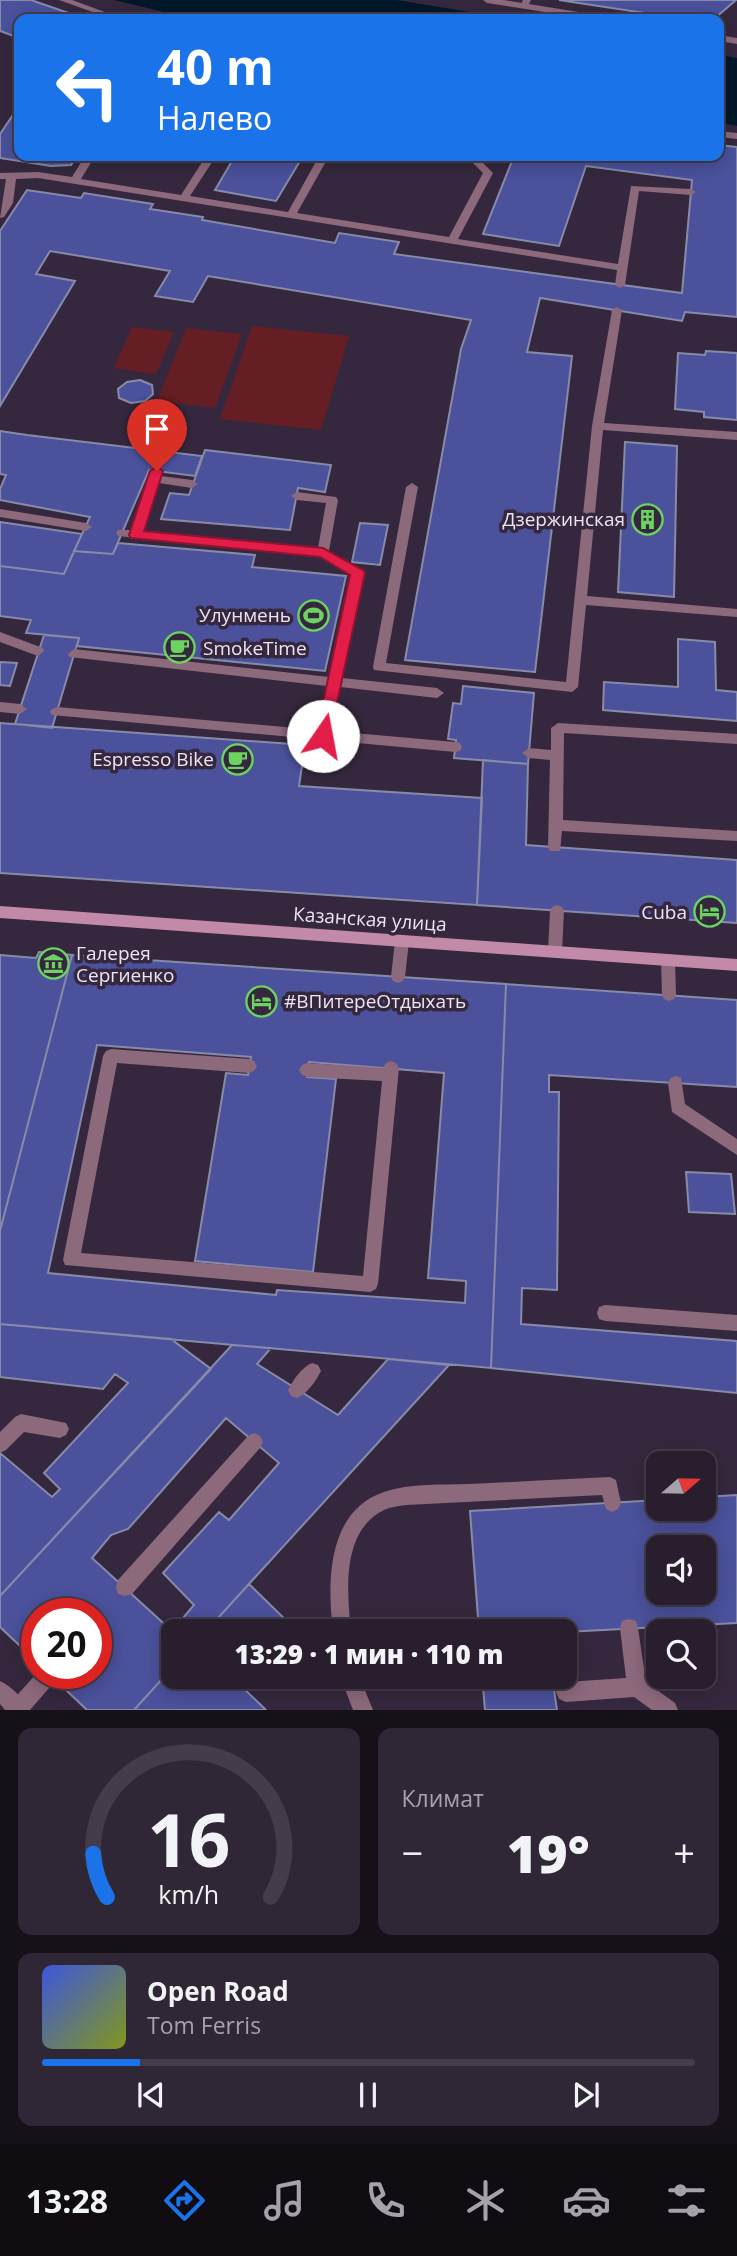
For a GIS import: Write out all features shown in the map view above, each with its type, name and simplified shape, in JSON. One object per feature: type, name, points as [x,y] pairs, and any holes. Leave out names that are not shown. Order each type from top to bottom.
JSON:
[{"type":"street","points":[[63,0],[105,14]]},
{"type":"street","points":[[487,0],[525,3],[579,14]]},
{"type":"street","points":[[75,181],[87,161]]},
{"type":"street","points":[[184,198],[208,161]]},
{"type":"street","points":[[291,215],[321,161]]},
{"type":"street","points":[[452,241],[488,173],[476,161]]},
{"type":"street","points":[[0,215],[8,203],[6,175],[38,174],[623,268]]},
{"type":"street","points":[[620,285],[635,188],[691,192]]},
{"type":"street","points":[[412,487],[379,667],[572,687],[598,426],[617,310]]},
{"type":"street","points":[[598,426],[737,436]]},
{"type":"street","points":[[163,451],[168,435]]},
{"type":"street","points":[[192,484],[155,475],[129,534],[323,553],[358,573],[323,736]]},
{"type":"street","points":[[297,496],[332,500],[323,553]]},
{"type":"street","points":[[0,513],[86,527]]},
{"type":"street","points":[[580,600],[737,613]]},
{"type":"street","points":[[0,637],[38,651]]},
{"type":"street","points":[[74,654],[438,693]]},
{"type":"street","points":[[0,707],[20,709]]},
{"type":"street","points":[[57,712],[455,747]]},
{"type":"street","points":[[555,847],[558,728],[737,739]]},
{"type":"street","points":[[529,753],[557,755]]},
{"type":"street","points":[[556,825],[737,836]]},
{"type":"street","points":[[555,951],[556,911]]},
{"type":"street","name":"Казанская улица","points":[[0,912],[737,965]]},
{"type":"street","points":[[398,977],[402,941]]},
{"type":"street","points":[[668,960],[669,995]]},
{"type":"street","points":[[249,1066],[111,1056],[71,1261],[370,1284],[391,1072],[307,1070]]},
{"type":"street","points":[[676,1083],[677,1107],[737,1148]]},
{"type":"street","points":[[606,1313],[737,1322]]},
{"type":"street","points":[[297,1390],[312,1371]]},
{"type":"street","points":[[0,1444],[21,1423],[61,1429]]},
{"type":"street","points":[[125,1587],[254,1442]]},
{"type":"street","points":[[340,1619],[342,1556],[357,1522],[378,1503],[406,1496],[610,1486],[612,1503]]},
{"type":"street","points":[[629,1628],[637,1687]]},
{"type":"street","points":[[566,1692],[637,1687],[668,1710]]},
{"type":"street","points":[[0,1691],[18,1709],[35,1689]]},
{"type":"street","points":[[354,1689],[363,1710]]},
{"type":"shaded area","points":[[252,326],[349,336],[321,430],[220,419]]},
{"type":"shaded area","points":[[132,327],[174,332],[156,374],[114,368]]},
{"type":"shaded area","points":[[186,328],[242,334],[215,408],[157,401]]},
{"type":"water","points":[[114,0],[397,0],[481,14],[172,14]]},
{"type":"water","points":[[724,56],[737,58],[737,126],[724,124]]},
{"type":"building","points":[[0,0],[31,0],[72,14],[14,14],[14,36],[0,31]]},
{"type":"building","points":[[559,0],[736,0],[720,14],[651,14]]},
{"type":"building","points":[[14,113],[14,160],[0,158],[0,134]]},
{"type":"building","points":[[724,146],[737,147],[737,317],[685,312],[682,321],[540,298],[527,352],[572,356],[535,672],[405,660],[461,349],[471,320],[208,276],[193,302],[155,296],[170,271],[50,251],[36,274],[75,281],[0,406],[0,231],[27,190],[81,198],[84,193],[153,204],[150,209],[335,243],[339,233],[399,242],[394,254],[682,293],[692,180],[586,166],[559,246],[483,234],[512,161],[724,161]]},
{"type":"building","points":[[19,161],[74,161],[71,165],[51,166]]},
{"type":"building","points":[[232,161],[300,161],[276,201],[215,190]]},
{"type":"building","points":[[706,351],[737,353],[737,420],[704,417],[704,412],[675,409],[678,353],[705,355]]},
{"type":"building","points":[[140,380],[152,385],[153,394],[145,401],[131,403],[119,398],[118,389],[127,382]]},
{"type":"building","points":[[0,431],[202,456],[195,476],[149,470],[113,554],[74,551],[90,517],[0,500],[0,489],[6,475],[0,474]]},
{"type":"building","name":"Дзержинская","points":[[625,442],[677,446],[674,597],[618,592]]},
{"type":"building","points":[[205,450],[331,465],[325,492],[298,488],[290,530],[161,519],[170,493],[189,495]]},
{"type":"building","points":[[0,522],[82,534],[64,574],[0,566]]},
{"type":"building","points":[[360,523],[388,525],[380,565],[352,562]]},
{"type":"building","points":[[118,543],[255,555],[252,567],[346,576],[325,671],[77,646],[79,638],[26,633],[31,620],[0,616],[0,566],[64,574],[74,551],[113,554]]},
{"type":"building","points":[[44,635],[79,638],[52,728],[15,724]]},
{"type":"building","points":[[678,639],[715,642],[716,690],[737,692],[737,721],[603,710],[604,682],[678,687]]},
{"type":"building","points":[[0,662],[17,663],[10,686],[0,685]]},
{"type":"building","points":[[463,686],[534,693],[528,764],[454,758],[456,740],[448,739],[453,703],[461,704]]},
{"type":"building","points":[[0,723],[305,745],[299,786],[482,798],[477,905],[0,873]]},
{"type":"building","points":[[483,760],[528,764],[526,845],[737,860],[737,923],[477,905]]},
{"type":"building","points":[[39,952],[72,955],[0,1231],[0,955],[36,958]]},
{"type":"building","points":[[72,955],[506,984],[491,1368],[0,1324],[0,1231]],"holes":[[[97,1045],[251,1057],[248,1075],[226,1073],[195,1261],[313,1272],[336,1079],[307,1077],[309,1062],[444,1073],[428,1278],[466,1281],[465,1303],[277,1290],[276,1295],[48,1273]]]},
{"type":"building","points":[[506,984],[737,1000],[737,1087],[549,1075],[549,1092],[559,1092],[557,1290],[522,1288],[521,1324],[737,1341],[737,1393],[491,1368]]},
{"type":"building","points":[[686,1172],[731,1174],[735,1214],[689,1212]]},
{"type":"building","points":[[0,1324],[171,1339],[211,1369],[0,1596],[0,1453],[52,1497],[60,1489],[44,1473],[128,1383],[115,1374],[103,1389],[0,1377]]},
{"type":"building","points":[[232,1345],[271,1348],[257,1364],[338,1415],[388,1359],[449,1365],[217,1619],[182,1619],[194,1605],[163,1573],[219,1512],[229,1520],[279,1463],[226,1418],[128,1529],[111,1535],[92,1558],[161,1621],[161,1680],[134,1710],[87,1710],[65,1689],[112,1689],[112,1598],[21,1598],[21,1647],[0,1627],[0,1596]]},
{"type":"building","points":[[737,1495],[737,1623],[716,1624],[716,1619],[646,1619],[646,1628],[577,1631],[577,1619],[478,1619],[470,1511],[646,1501],[646,1521],[716,1521],[716,1496]]},
{"type":"building","points":[[249,1584],[285,1619],[217,1619]]},
{"type":"building","points":[[161,1680],[161,1689],[244,1689],[266,1710],[134,1710]]},
{"type":"building","points":[[483,1689],[554,1689],[557,1710],[485,1710]]},
{"type":"place","name":"Дзержинская","points":[[648,519]]},
{"type":"place","name":"Улунмень","points":[[314,615]]},
{"type":"place","name":"SmokeTime","points":[[180,648]]},
{"type":"place","name":"Espresso Bike","points":[[237,759]]},
{"type":"place","name":"Cuba","points":[[710,912]]},
{"type":"place","name":"Галерея Сергиенко","points":[[53,964]]},
{"type":"place","name":"#ВПитереОтдыхать","points":[[261,1001]]},
{"type":"route","points":[[157,471],[135,535],[323,553],[358,573],[323,736]]}]
